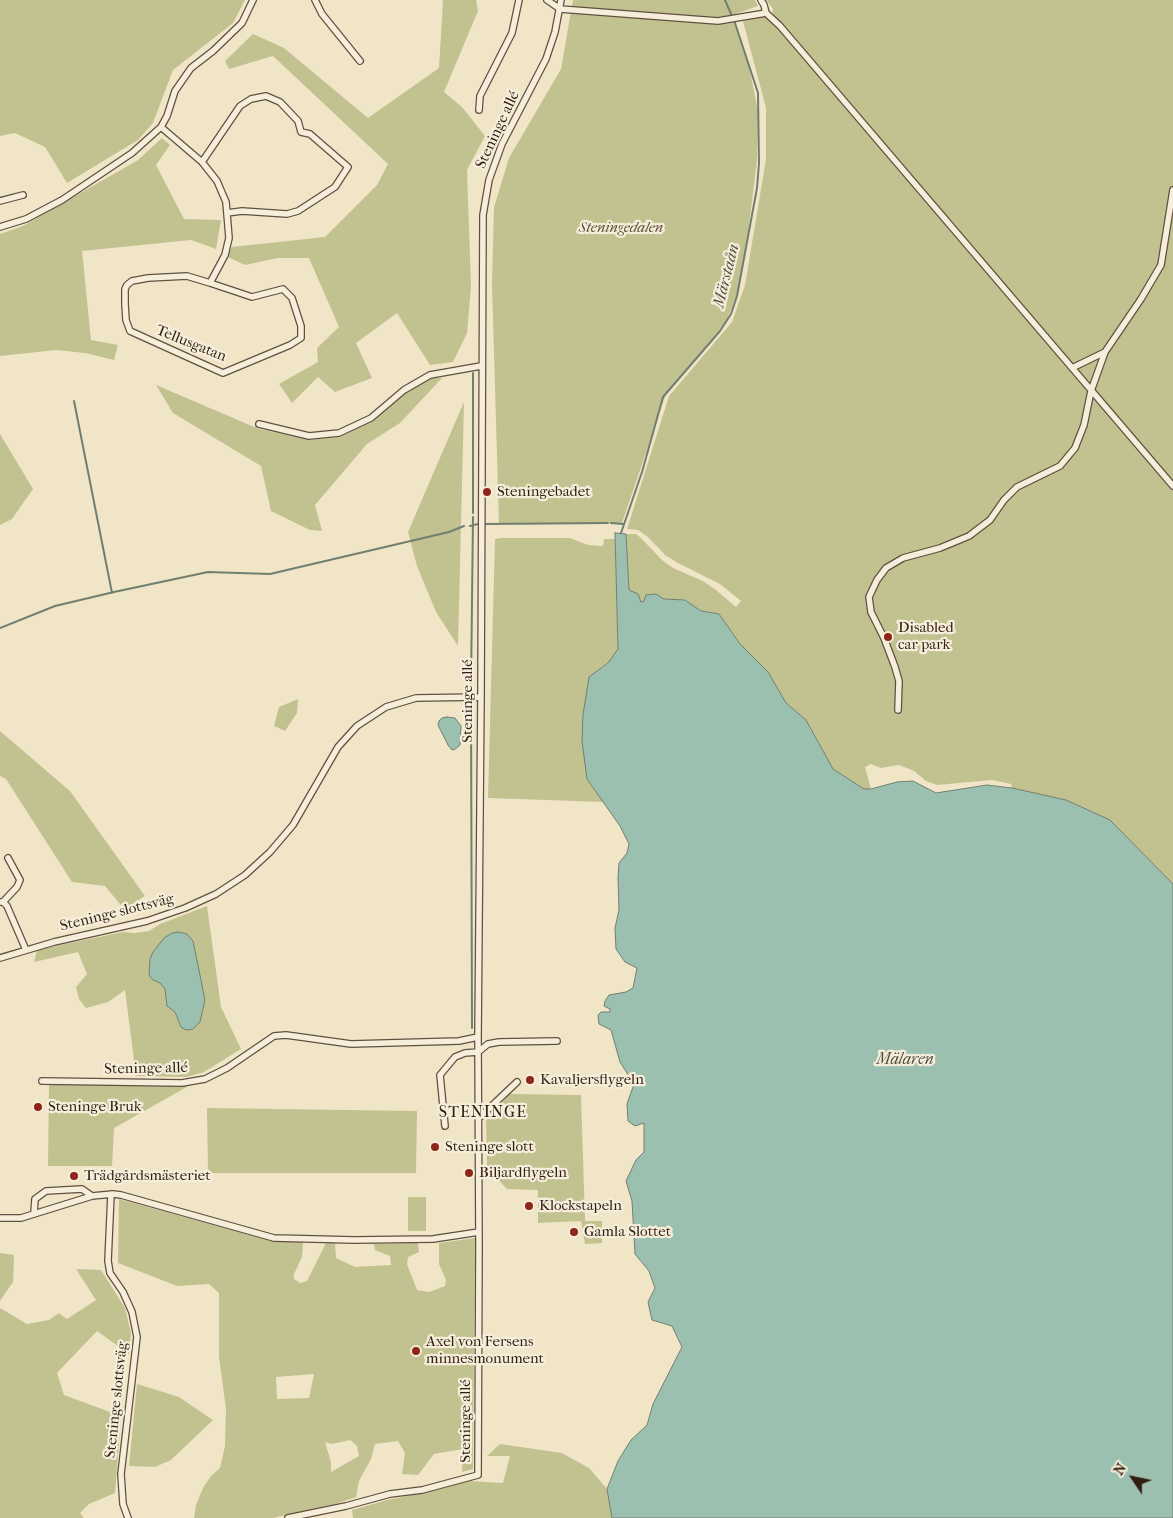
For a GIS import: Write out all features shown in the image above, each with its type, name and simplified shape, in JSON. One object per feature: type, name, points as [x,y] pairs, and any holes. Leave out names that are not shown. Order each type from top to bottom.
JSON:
[{"type":"street","points":[[0,227],[26,219],[62,200],[132,153],[161,127],[167,116],[175,91],[192,68],[214,51],[242,23],[253,0]]},
{"type":"street","points":[[315,0],[322,14],[360,61]]},
{"type":"street","points":[[478,110],[480,96],[512,33],[519,0]]},
{"type":"street","points":[[547,0],[560,9],[725,21],[741,16],[766,13]]},
{"type":"street","name":"Steninge allé","points":[[288,1518],[346,1506],[390,1494],[422,1490],[478,1475],[478,1037],[483,215],[489,180],[502,144],[546,59],[555,32],[560,0]]},
{"type":"street","points":[[760,0],[764,5],[766,13],[780,26],[1173,486]]},
{"type":"street","points":[[202,162],[240,106],[251,99],[266,96],[280,102],[298,121],[301,132],[310,134],[348,167],[335,187],[298,211],[287,214],[242,211],[227,213]]},
{"type":"street","points":[[161,127],[202,162],[217,181],[226,202],[229,238],[225,255],[210,283]]},
{"type":"street","points":[[898,710],[899,681],[884,638],[871,612],[869,597],[876,580],[886,568],[903,558],[940,548],[969,536],[990,520],[1004,500],[1017,487],[1060,466],[1075,448],[1084,425],[1091,391],[1105,352],[1141,300],[1161,265],[1173,190]]},
{"type":"street","points":[[0,200],[23,195]]},
{"type":"street","name":"Tellusgatan","points":[[187,276],[210,283],[252,297],[283,289],[292,298],[301,326],[301,338],[290,345],[224,373],[130,331],[126,320],[125,289],[132,281],[148,278],[187,276]]},
{"type":"street","points":[[1072,368],[1105,352]]},
{"type":"street","points":[[259,424],[309,436],[339,433],[371,418],[404,390],[430,375],[482,366]]},
{"type":"street","name":"Steninge slottsväg","points":[[0,958],[147,921],[186,908],[216,894],[245,875],[276,845],[293,825],[338,747],[357,726],[386,706],[416,698],[481,698]]},
{"type":"street","points":[[8,858],[20,880],[17,887],[1,902],[8,906],[26,950]]},
{"type":"street","name":"Steninge allé","points":[[42,1081],[182,1083],[205,1079],[228,1068],[274,1036],[286,1035],[351,1044],[459,1041],[478,1037]]},
{"type":"street","points":[[445,1126],[440,1075],[455,1057],[466,1053],[478,1052],[488,1044],[499,1042],[557,1041]]},
{"type":"street","points":[[479,1118],[517,1082]]},
{"type":"street","points":[[34,1213],[35,1199],[46,1190],[82,1189],[92,1196]]},
{"type":"street","points":[[0,1218],[20,1218],[92,1196],[111,1194],[121,1195],[274,1238],[433,1239],[479,1232]]},
{"type":"street","name":"Steninge slottsväg","points":[[111,1194],[108,1261],[110,1273],[123,1292],[132,1312],[137,1337],[121,1474],[123,1504],[128,1518]]},
{"type":"green space","points":[[0,0],[245,0],[233,23],[173,70],[153,123],[138,140],[67,183],[45,147],[15,133],[0,136]]},
{"type":"green space","points":[[443,0],[476,0],[478,11],[444,92],[462,107],[485,136],[467,170],[471,286],[467,333],[453,362],[430,365],[397,313],[356,343],[372,378],[335,392],[318,377],[292,403],[279,384],[318,362],[317,348],[339,327],[309,258],[278,258],[245,265],[226,256],[232,247],[325,237],[377,185],[388,164],[273,56],[229,69],[225,61],[253,34],[284,48],[368,118],[439,68]]},
{"type":"green space","name":"Steningedalen","points":[[573,0],[755,0],[758,6],[724,18],[726,24],[734,22],[747,57],[758,111],[757,161],[746,249],[739,289],[726,322],[666,394],[622,523],[499,524],[492,285],[494,207],[509,158],[561,69]]},
{"type":"green space","points":[[766,0],[1173,0],[1173,884],[1110,820],[1066,800],[1012,788],[1011,784],[992,780],[937,785],[926,781],[914,771],[899,765],[881,768],[871,764],[865,767],[871,789],[864,789],[833,769],[806,720],[786,703],[768,672],[740,644],[719,614],[701,611],[685,600],[664,599],[641,602],[629,590],[626,534],[636,534],[662,560],[673,568],[703,581],[736,607],[741,601],[720,584],[665,555],[649,538],[638,530],[627,529],[669,396],[732,322],[745,285],[766,159],[766,108],[743,21],[764,16],[772,21],[773,9]]},
{"type":"green space","points":[[162,138],[170,145],[156,165],[184,219],[221,220],[216,249],[191,240],[82,251],[91,340],[118,345],[114,360],[85,353],[56,350],[0,356],[0,234],[23,226],[138,160]]},
{"type":"green space","points":[[432,378],[442,378],[400,423],[367,444],[315,505],[322,531],[310,530],[271,511],[261,466],[173,413],[156,385],[259,429],[310,440],[340,437],[373,421],[406,393]]},
{"type":"green space","points":[[464,402],[458,646],[436,612],[417,566],[408,532]]},
{"type":"green space","points":[[0,434],[33,489],[12,519],[0,525]]},
{"type":"green space","points":[[570,538],[588,545],[603,546],[604,539],[615,539],[618,649],[609,662],[589,677],[587,779],[603,802],[488,798],[495,539]]},
{"type":"green space","points":[[298,699],[297,713],[285,731],[274,726],[279,707]]},
{"type":"green space","points":[[0,731],[70,791],[145,896],[124,909],[105,886],[72,882],[6,779],[0,776]]},
{"type":"green space","points":[[207,906],[221,1007],[241,1049],[204,1072],[186,1077],[136,1076],[125,990],[108,1002],[86,1008],[79,999],[76,987],[87,974],[78,952],[34,962],[37,950],[123,932],[149,931],[160,924]],"holes":[[[153,952],[186,1030],[181,1027],[175,1012],[167,1006],[165,989],[149,968]]]},
{"type":"green space","points":[[49,1083],[192,1084],[114,1128],[112,1166],[48,1166]]},
{"type":"green space","points":[[510,1094],[581,1095],[585,1221],[602,1221],[602,1243],[585,1244],[581,1221],[538,1223],[538,1190],[507,1189],[487,1168],[486,1119]]},
{"type":"green space","points":[[207,1108],[417,1111],[416,1173],[208,1173]]},
{"type":"green space","points":[[408,1197],[426,1197],[426,1231],[408,1231]]},
{"type":"green space","points":[[119,1199],[271,1241],[303,1242],[302,1257],[294,1274],[294,1279],[300,1283],[307,1281],[326,1243],[335,1243],[336,1258],[355,1267],[391,1265],[390,1256],[375,1250],[374,1244],[418,1243],[419,1252],[408,1257],[407,1264],[417,1290],[429,1292],[445,1286],[446,1280],[439,1264],[439,1243],[475,1238],[473,1469],[462,1472],[463,1449],[434,1454],[418,1475],[402,1474],[405,1453],[398,1441],[375,1444],[371,1459],[359,1481],[356,1497],[332,1505],[273,1518],[194,1518],[196,1505],[203,1488],[211,1476],[220,1468],[225,1446],[226,1409],[219,1357],[219,1293],[209,1284],[177,1286],[118,1263]],"holes":[[[314,1374],[309,1398],[277,1399],[276,1377]],[[350,1440],[357,1446],[359,1456],[331,1472],[331,1462],[325,1442],[332,1444]]]},
{"type":"green space","points":[[0,1253],[14,1255],[13,1282],[0,1301]]},
{"type":"green space","points":[[76,1269],[101,1270],[125,1308],[131,1333],[129,1354],[97,1331],[57,1373],[64,1395],[121,1416],[115,1493],[89,1504],[80,1513],[84,1518],[0,1518],[0,1308],[27,1324],[49,1320],[59,1313],[67,1319],[96,1300]]},
{"type":"green space","points":[[137,1384],[179,1397],[213,1420],[171,1460],[155,1467],[129,1466]]},
{"type":"green space","points":[[500,1444],[562,1453],[589,1468],[607,1489],[612,1518],[353,1518],[352,1510],[387,1500],[470,1481],[503,1483],[510,1456],[487,1456]]},
{"type":"water","name":"Mälaren","points":[[615,533],[626,534],[629,590],[638,594],[641,602],[644,601],[646,595],[656,594],[664,599],[685,600],[701,611],[719,614],[740,644],[768,672],[786,703],[806,720],[833,769],[864,789],[897,782],[913,781],[936,793],[987,785],[1012,788],[1066,800],[1110,820],[1173,884],[1173,1518],[612,1518],[607,1489],[618,1461],[631,1440],[647,1425],[653,1404],[682,1347],[672,1326],[652,1320],[648,1302],[655,1288],[649,1271],[635,1254],[632,1201],[626,1181],[636,1160],[644,1152],[644,1123],[635,1126],[628,1121],[627,1104],[634,1084],[620,1062],[611,1030],[599,1024],[598,1015],[601,1012],[610,1012],[610,1009],[604,1006],[609,995],[626,992],[633,988],[637,968],[625,962],[616,949],[615,928],[619,910],[619,863],[627,853],[629,844],[620,826],[587,779],[582,741],[583,715],[589,677],[608,663],[618,649]]},
{"type":"water","points":[[442,718],[455,718],[461,726],[460,745],[454,750],[448,745],[438,725]]},
{"type":"water","points":[[178,932],[187,934],[193,941],[205,1000],[200,1022],[193,1029],[186,1030],[181,1027],[175,1012],[167,1006],[165,989],[149,975],[150,959],[153,952],[164,938]]},
{"type":"waterway","name":"Märstaån","points":[[725,0],[732,16]]},
{"type":"waterway","name":"Märstaån","points":[[621,533],[642,472],[663,397],[720,331],[731,314],[737,296],[757,188],[759,163],[758,93],[734,20]]},
{"type":"waterway","points":[[473,373],[473,513]]},
{"type":"waterway","points":[[74,401],[112,593]]},
{"type":"waterway","points":[[471,684],[473,517]]},
{"type":"waterway","points":[[485,524],[608,523]]},
{"type":"waterway","points":[[611,523],[623,524]]},
{"type":"waterway","points":[[470,526],[478,524]]},
{"type":"waterway","points":[[0,628],[55,606],[114,592],[208,572],[270,574],[449,532],[464,526]]},
{"type":"waterway","points":[[471,706],[472,1028]]},
{"type":"place","name":"Steningebadet","points":[[487,492]]},
{"type":"place","name":"Disabled car park","points":[[888,637]]},
{"type":"place","name":"Kavaljersflygeln","points":[[530,1080]]},
{"type":"place","name":"Steninge Bruk","points":[[38,1107]]},
{"type":"place","name":"Steninge slott","points":[[435,1147]]},
{"type":"place","name":"Biljardflygeln","points":[[469,1173]]},
{"type":"place","name":"Trädgårdsmästeriet","points":[[74,1176]]},
{"type":"place","name":"Klockstapeln","points":[[529,1206]]},
{"type":"place","name":"Gamla Slottet","points":[[574,1232]]},
{"type":"place","name":"Axel von Fersens minnesmonument","points":[[416,1351]]},
{"type":"district","name":"STENINGE","points":[[483,1113]]}]
